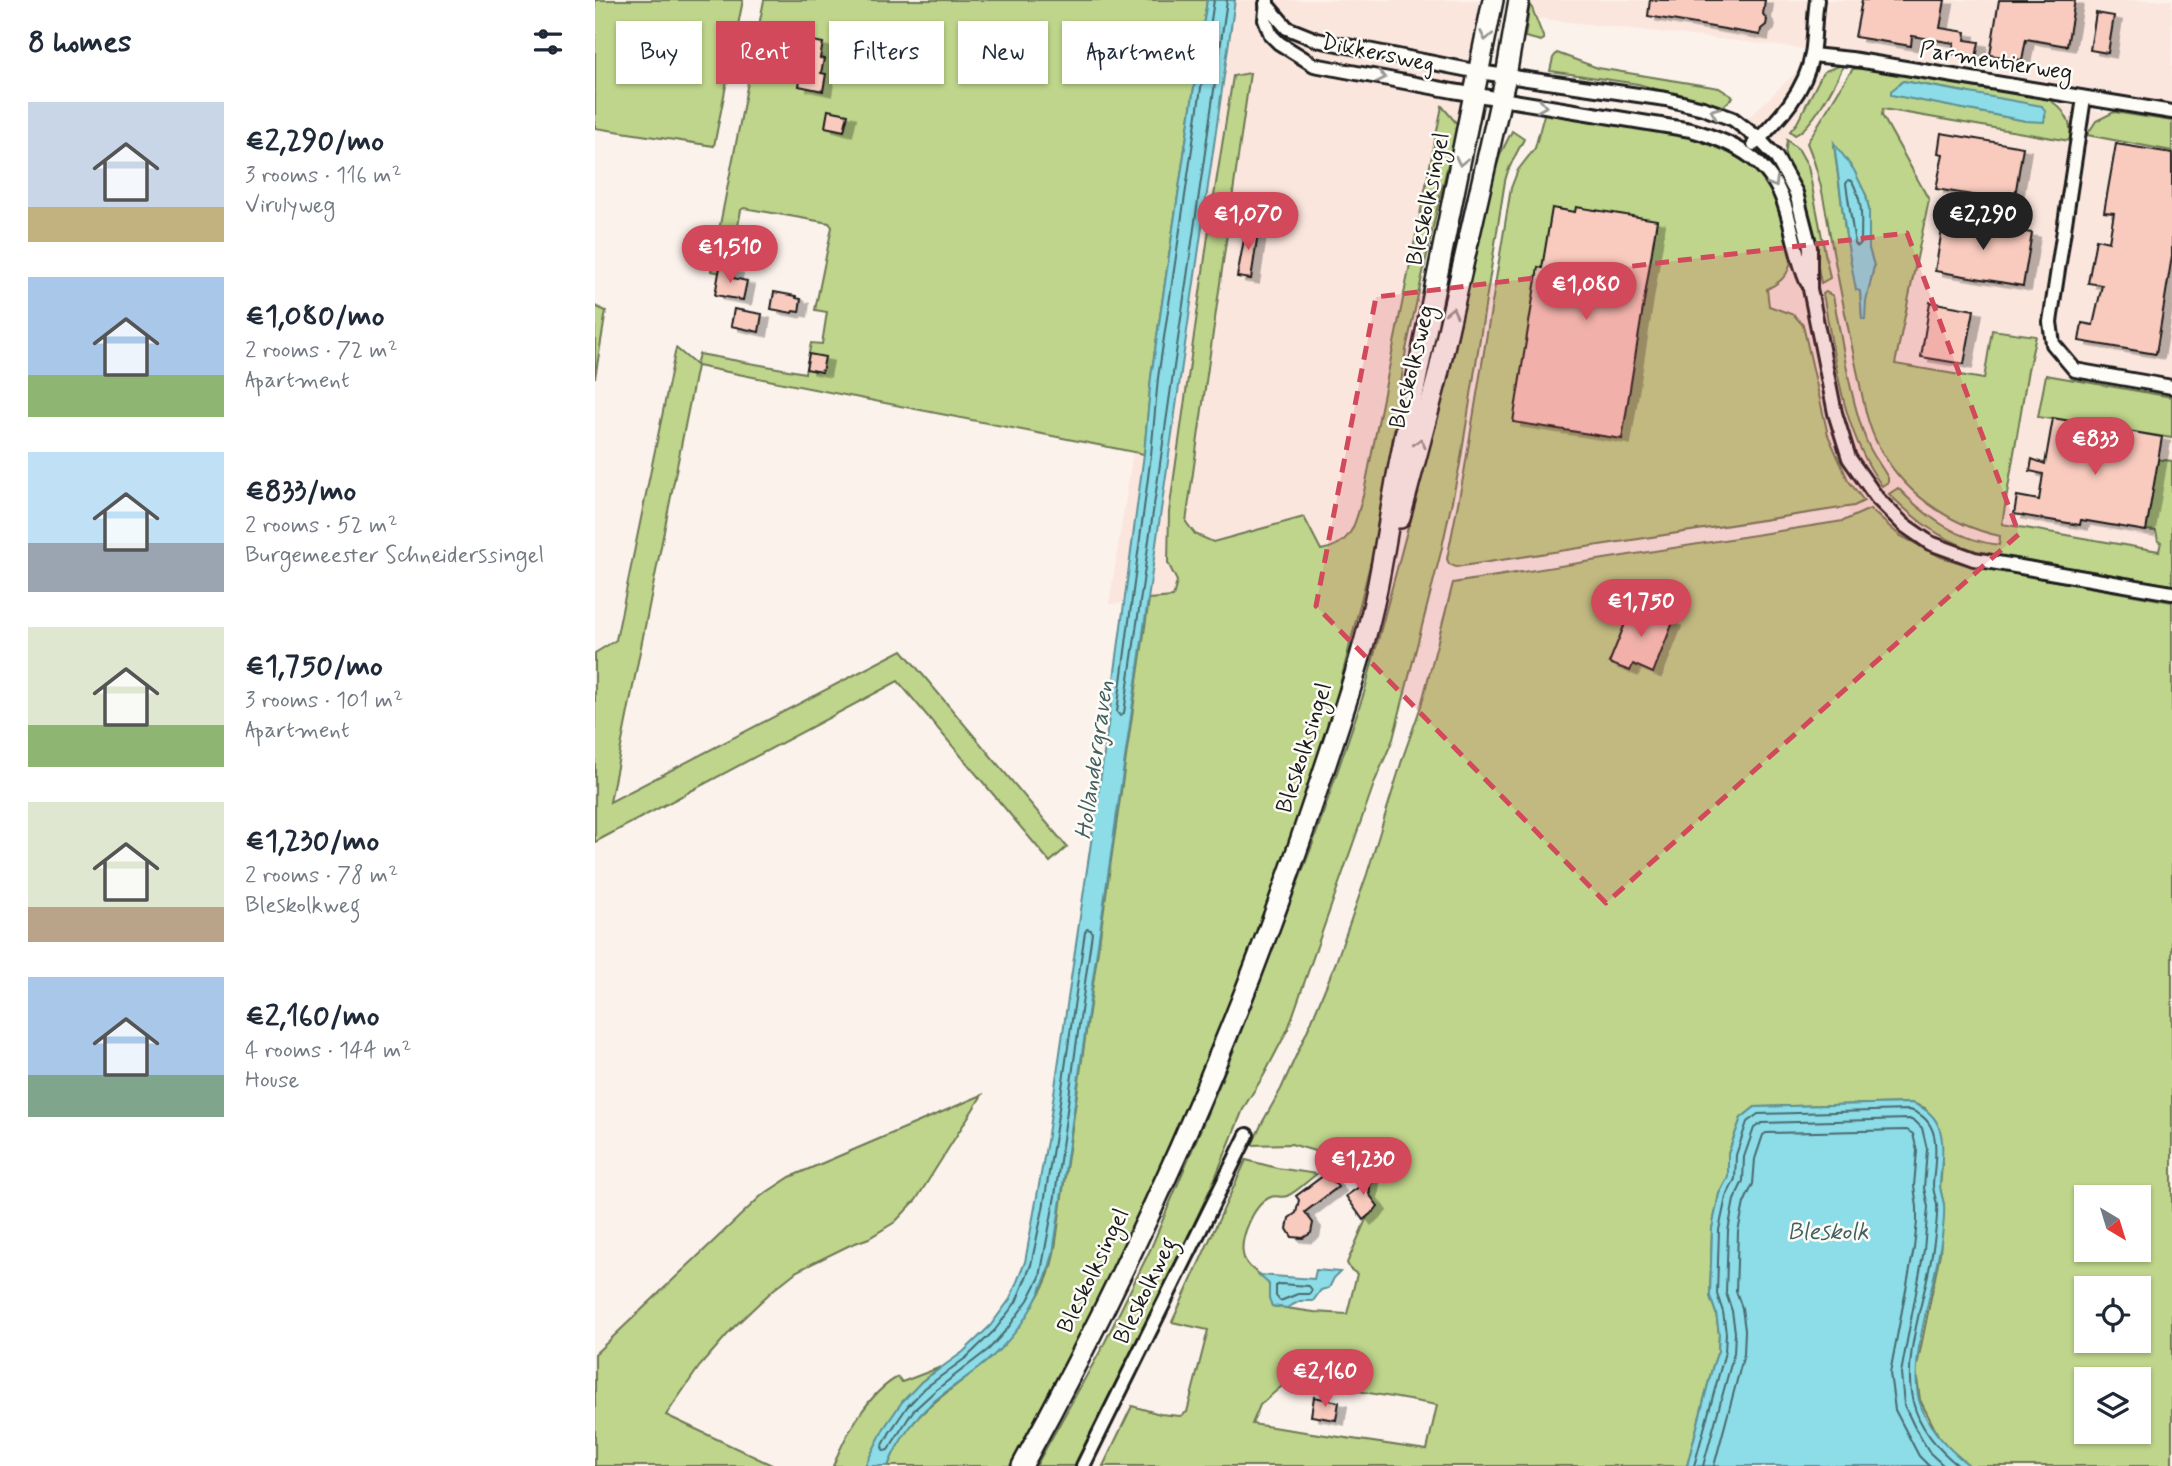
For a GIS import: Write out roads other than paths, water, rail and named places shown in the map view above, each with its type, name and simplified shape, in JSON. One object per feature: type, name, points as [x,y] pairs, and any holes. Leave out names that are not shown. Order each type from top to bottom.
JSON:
[{"type":"main road","name":"Bleskolksingel","points":[[1022,1466],[1080,1355],[1181,1145],[1235,1015],[1300,842],[1353,680],[1374,603],[1394,490],[1493,0]]},
{"type":"main road","points":[[1500,98],[1519,0]]},
{"type":"main road","name":"Bleskolksweg","points":[[1374,603],[1408,491],[1437,379],[1500,98]]},
{"type":"street","points":[[1747,152],[1793,100],[1805,80],[1812,55],[1817,0]]},
{"type":"street","name":"Dikkersweg","points":[[1267,2],[1287,28],[1317,40],[1479,72],[1666,99],[1703,108],[1733,120],[1759,139],[1776,157],[1796,193],[1810,247],[1811,289]]},
{"type":"street","name":"Dikkersweg","points":[[1267,2],[1265,20],[1271,35],[1314,65],[1691,130],[1721,138],[1747,152],[1769,173],[1786,208],[1798,261],[1811,289]]},
{"type":"street","name":"Parmentierweg","points":[[1812,55],[2172,112]]},
{"type":"street","points":[[2084,98],[2050,322],[2053,344],[2075,370],[2172,387]]},
{"type":"street","points":[[1811,289],[1835,413],[1847,453],[1877,498],[1904,525],[1930,543],[1975,559],[2172,593]]},
{"type":"street","name":"Bleskolkweg","points":[[1083,1466],[1247,1135]]},
{"type":"water","points":[[1207,0],[1235,0],[1053,1254],[1031,1309],[1004,1345],[982,1366],[926,1409],[904,1436],[888,1466],[865,1466],[884,1428],[902,1402],[921,1382],[963,1352],[990,1326],[1010,1299],[1025,1262],[1047,1141],[1104,754],[1144,454],[1151,377],[1195,84],[1219,84],[1219,21],[1204,21]]},
{"type":"water","points":[[1903,81],[2042,106],[2045,112],[2044,122],[2026,121],[1891,95],[1891,91]]},
{"type":"water","points":[[1834,143],[1854,170],[1866,195],[1869,210],[1869,249],[1874,266],[1865,319],[1862,319],[1860,291],[1856,290],[1846,236]]},
{"type":"water","name":"Bleskolk","points":[[1912,1103],[1924,1109],[1939,1126],[1942,1148],[1940,1187],[1944,1205],[1940,1247],[1919,1347],[1919,1400],[1927,1420],[1939,1437],[1970,1466],[1687,1466],[1718,1351],[1716,1313],[1710,1296],[1712,1229],[1719,1194],[1728,1177],[1728,1154],[1741,1118],[1755,1107]]},
{"type":"water","points":[[1316,1270],[1340,1272],[1329,1288],[1321,1290],[1313,1301],[1300,1301],[1287,1308],[1272,1306],[1269,1284],[1259,1275],[1314,1279]]},
{"type":"water label","name":"Hollandergraven","points":[[1095,760]]}]
